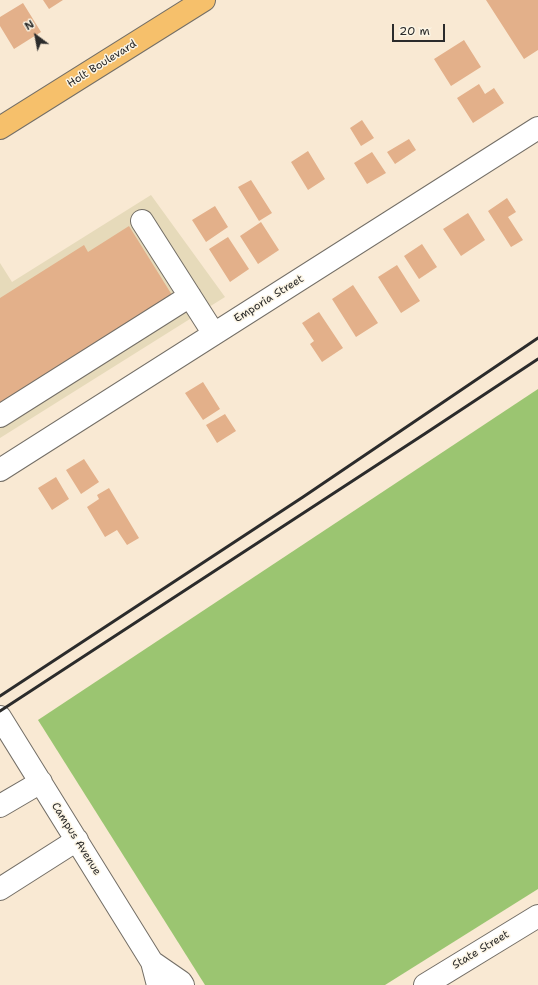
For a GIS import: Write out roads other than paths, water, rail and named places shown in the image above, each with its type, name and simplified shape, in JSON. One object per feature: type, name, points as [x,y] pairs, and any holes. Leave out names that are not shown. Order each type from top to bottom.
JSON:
[{"type":"main road","name":"Holt Boulevard","points":[[0,128],[204,0]]},
{"type":"street","name":"Emporia Street","points":[[1,467],[214,334],[538,128]]},
{"type":"street","points":[[142,221],[214,334]]},
{"type":"street","points":[[0,416],[190,296]]},
{"type":"street","name":"Campus Avenue","points":[[0,717],[152,962],[158,985]]},
{"type":"street","points":[[0,806],[41,782]]},
{"type":"street","points":[[0,889],[77,840]]},
{"type":"street","name":"State Street","points":[[425,985],[538,916]]},
{"type":"street","name":"Campus Avenue","points":[[152,962],[181,982],[183,985]]},
{"type":"railway","points":[[0,696],[303,497],[538,338]]},
{"type":"railway","points":[[0,711],[538,359]]}]
